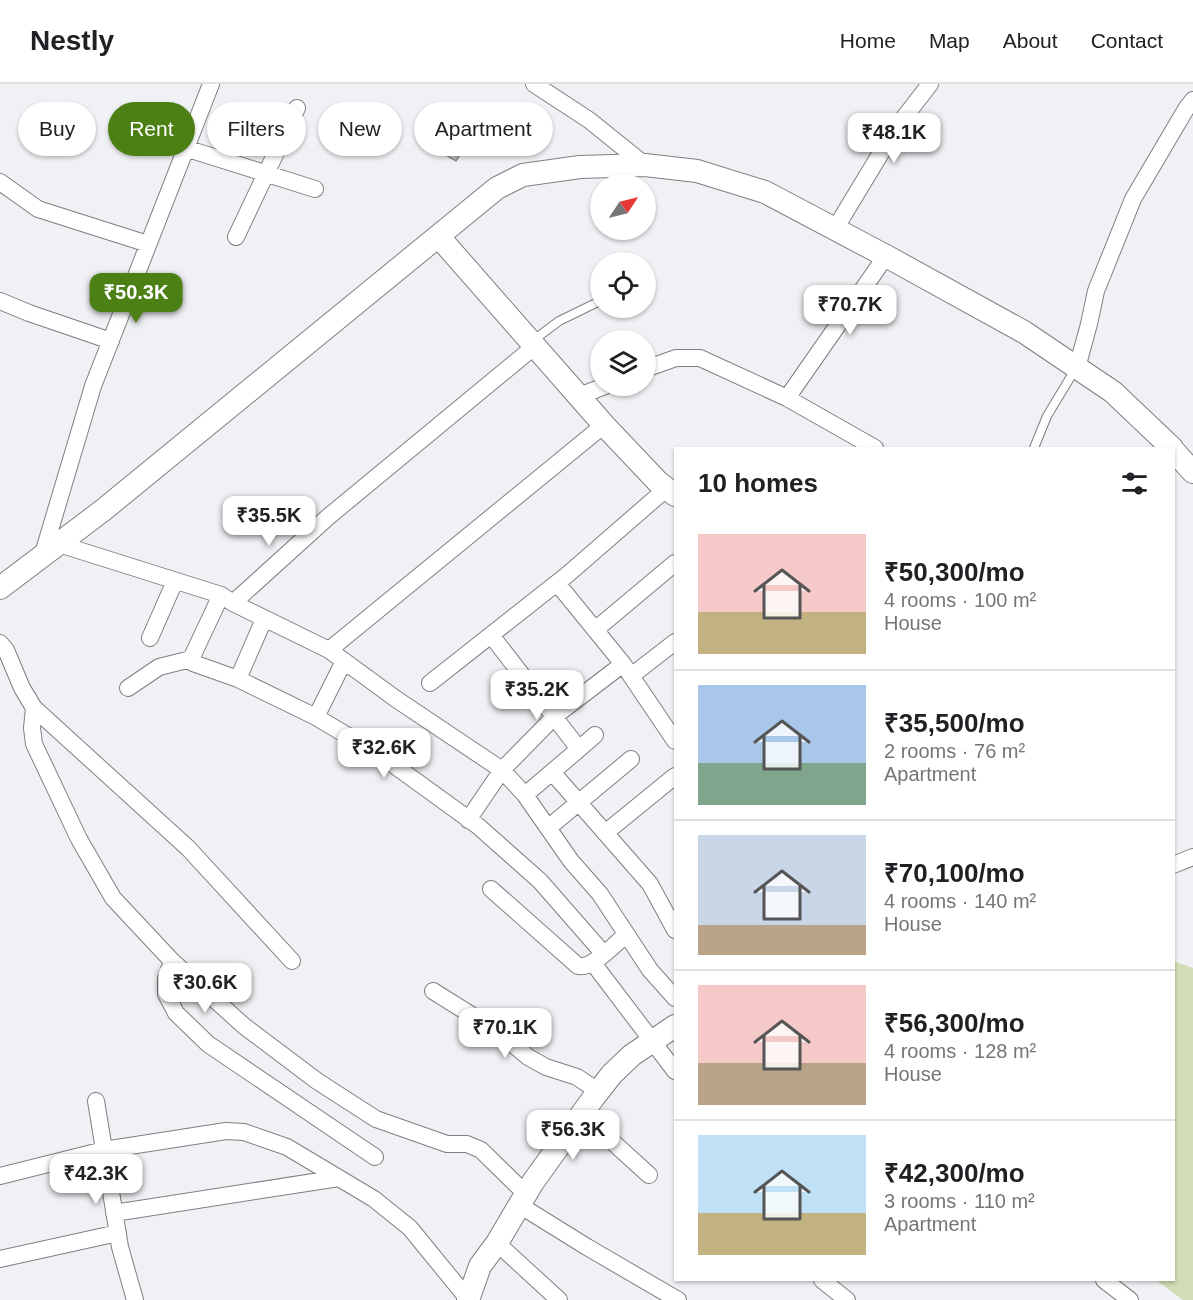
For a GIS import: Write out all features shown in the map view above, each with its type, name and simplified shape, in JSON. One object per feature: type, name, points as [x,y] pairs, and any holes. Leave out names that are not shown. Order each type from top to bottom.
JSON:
[{"type":"main road","points":[[0,588],[102,511],[497,188],[523,175],[580,167],[645,165],[697,171],[765,192],[1024,332],[1113,392],[1170,447]]},
{"type":"main road","points":[[439,237],[604,425],[671,492]]},
{"type":"main road","points":[[1175,452],[1193,472]]},
{"type":"main road","points":[[468,1299],[480,1266],[598,1091],[632,1055],[674,1027]]},
{"type":"street","points":[[195,123],[211,84]]},
{"type":"street","points":[[534,84],[589,120],[645,165]]},
{"type":"street","points":[[836,229],[896,128],[930,84]]},
{"type":"street","points":[[1077,368],[1096,291],[1133,199],[1186,108],[1193,100]]},
{"type":"street","points":[[195,151],[315,189]]},
{"type":"street","points":[[182,156],[93,386],[50,550],[175,581],[227,599],[329,650],[448,735],[502,770],[525,795],[571,861],[600,894],[650,970],[674,997]]},
{"type":"street","points":[[236,237],[274,156]]},
{"type":"street","points":[[0,182],[38,209],[148,244]]},
{"type":"street","points":[[787,398],[886,256]]},
{"type":"street","points":[[0,300],[29,314],[111,341]]},
{"type":"street","points":[[128,688],[159,667],[190,659],[227,599],[533,344]]},
{"type":"street","points":[[656,365],[676,358],[700,358],[787,398],[873,447]]},
{"type":"street","points":[[579,396],[590,392]]},
{"type":"street","points":[[329,650],[604,425]]},
{"type":"street","points":[[430,683],[671,492]]},
{"type":"street","points":[[595,630],[674,564]]},
{"type":"street","points":[[150,638],[175,581]]},
{"type":"street","points":[[557,583],[627,670],[674,740]]},
{"type":"street","points":[[238,679],[264,619]]},
{"type":"street","points":[[487,638],[555,716],[579,749]]},
{"type":"street","points":[[0,643],[6,650],[22,688],[34,708],[188,848],[292,961]]},
{"type":"street","points":[[468,820],[502,770],[555,716],[674,643]]},
{"type":"street","points":[[190,659],[193,663],[238,679],[316,717],[380,755],[468,820],[540,882],[598,958],[674,1070]]},
{"type":"street","points":[[316,717],[344,661]]},
{"type":"street","points":[[34,708],[32,728],[34,744],[79,839],[113,898],[172,961],[244,1026],[317,1081],[376,1119],[447,1144],[474,1146],[481,1150],[524,1200],[587,1247],[678,1300]]},
{"type":"street","points":[[525,795],[595,735]]},
{"type":"street","points":[[549,828],[632,759]]},
{"type":"street","points":[[552,772],[650,884],[674,928]]},
{"type":"street","points":[[606,833],[674,777]]},
{"type":"street","points":[[1175,864],[1193,857]]},
{"type":"street","points":[[491,889],[571,962],[584,967],[626,935]]},
{"type":"street","points":[[172,961],[166,979],[166,994],[176,1013],[208,1044],[375,1157]]},
{"type":"street","points":[[433,991],[500,1033],[528,1058],[546,1067],[577,1077],[598,1091]]},
{"type":"street","points":[[96,1101],[114,1213],[135,1300]]},
{"type":"street","points":[[582,1113],[649,1175]]},
{"type":"street","points":[[0,1176],[104,1150],[226,1131],[244,1132],[287,1147],[374,1199],[410,1228],[468,1299]]},
{"type":"street","points":[[114,1213],[339,1178]]},
{"type":"street","points":[[0,1259],[118,1233]]},
{"type":"street","points":[[497,1244],[560,1300]]},
{"type":"street","points":[[823,1281],[847,1300]]},
{"type":"street","points":[[1105,1281],[1130,1300]]},
{"type":"lane","points":[[533,344],[559,321],[590,306]]},
{"type":"lane","points":[[1034,447],[1047,416],[1077,368]]},
{"type":"green space","points":[[1175,962],[1193,968],[1193,1300],[1183,1300],[1157,1281],[1175,1281]]},
{"type":"building","points":[[447,156],[459,156],[456,161]]}]
